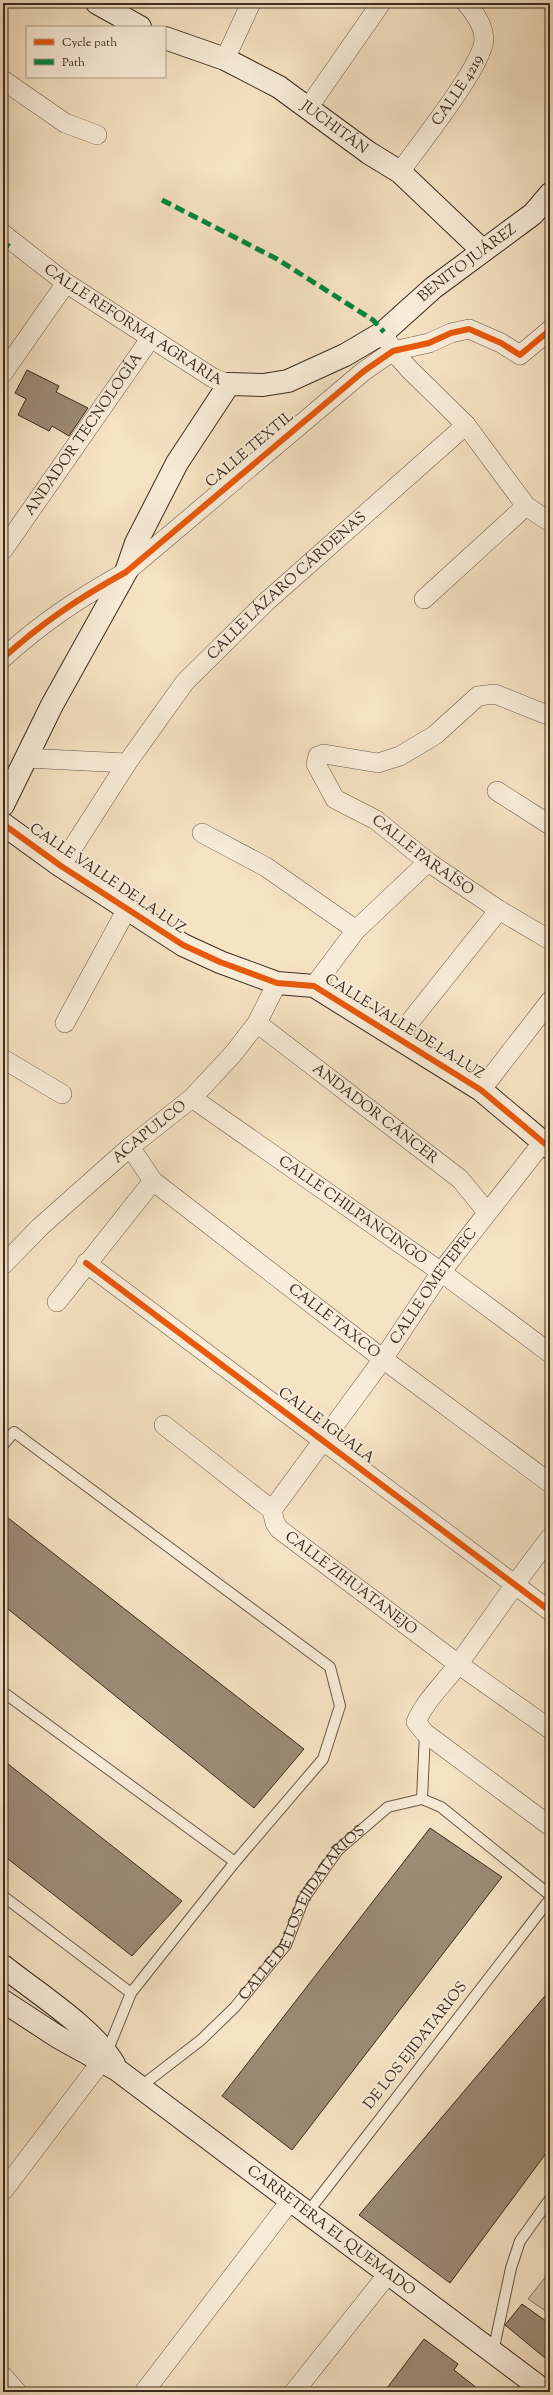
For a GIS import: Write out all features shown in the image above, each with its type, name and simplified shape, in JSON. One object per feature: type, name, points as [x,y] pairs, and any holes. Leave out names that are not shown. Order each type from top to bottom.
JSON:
[{"type":"street","points":[[97,3],[138,26]]},
{"type":"street","points":[[225,59],[250,3]]},
{"type":"street","points":[[308,108],[381,3]]},
{"type":"street","name":"CALLE 4219","points":[[400,172],[476,64],[484,38],[477,15],[466,3]]},
{"type":"street","name":"JUCHITÁN","points":[[166,38],[225,59],[279,87],[400,172],[482,250]]},
{"type":"street","points":[[3,80],[65,123],[97,134]]},
{"type":"street","name":"BENITO JUÁREZ","points":[[388,342],[433,288],[482,250],[533,214],[550,194]]},
{"type":"street","name":"CALLE REFORMA AGRARIA","points":[[6,242],[150,339],[213,378],[229,384],[263,385],[288,381],[345,355],[388,342]]},
{"type":"street","points":[[3,373],[66,283]]},
{"type":"street","points":[[388,342],[429,343],[451,333],[469,329],[501,343],[520,355],[550,330]]},
{"type":"street","name":"ANDADOR TECNOLOGÍA","points":[[3,550],[150,339]]},
{"type":"street","points":[[388,342],[466,425],[484,453],[526,506],[550,522]]},
{"type":"street","name":"CALLE TEXTIL","points":[[3,658],[39,626],[87,594],[126,572],[364,371],[388,342]]},
{"type":"street","points":[[3,805],[52,704],[126,572],[136,543],[177,463],[229,384]]},
{"type":"street","name":"CALLE LÁZARO CÁRDENAS","points":[[61,866],[127,763],[184,682],[266,602],[466,425]]},
{"type":"street","points":[[424,598],[526,506]]},
{"type":"street","name":"CALLE PARAÍSO","points":[[550,716],[495,694],[478,696],[435,735],[400,756],[378,763],[324,754],[318,756],[316,764],[335,799],[376,820],[428,862],[499,910],[550,940]]},
{"type":"street","points":[[25,758],[127,763]]},
{"type":"street","points":[[498,791],[550,826]]},
{"type":"street","name":"CALLE VALLE DE LA LUZ","points":[[3,824],[61,866],[183,945],[220,962],[277,983],[314,986],[481,1090],[546,1145]]},
{"type":"street","points":[[202,833],[266,867],[356,930]]},
{"type":"street","points":[[314,986],[356,930],[428,862]]},
{"type":"street","points":[[65,1023],[127,909]]},
{"type":"street","points":[[398,1038],[499,910]]},
{"type":"street","name":"ACAPULCO","points":[[3,1264],[40,1227],[130,1146],[192,1098],[233,1054],[257,1022],[277,983]]},
{"type":"street","points":[[481,1090],[550,1001]]},
{"type":"street","name":"ANDADOR CÁNCER","points":[[257,1022],[460,1179],[487,1212]]},
{"type":"street","points":[[3,1059],[62,1094]]},
{"type":"street","name":"CALLE CHILPANCINGO","points":[[192,1098],[441,1272],[550,1353]]},
{"type":"street","name":"CALLE OMETEPEC","points":[[272,1510],[383,1359],[441,1272],[487,1212],[546,1145]]},
{"type":"street","name":"CALLE TAXCO","points":[[130,1146],[153,1181],[383,1359],[550,1483]]},
{"type":"street","points":[[56,1302],[153,1181]]},
{"type":"street","name":"CALLE IGUALA","points":[[86,1263],[324,1439],[513,1585],[550,1611]]},
{"type":"street","points":[[164,1425],[272,1510]]},
{"type":"street","name":"CALLE ZIHUATANEJO","points":[[272,1510],[275,1523],[279,1529],[458,1664],[550,1730]]},
{"type":"street","points":[[550,1538],[513,1585],[458,1664],[421,1710],[421,1727],[550,1826]]},
{"type":"street","name":"CARRETERA EL QUEMADO","points":[[3,1966],[76,2023],[108,2061]]},
{"type":"street","name":"CARRETERA EL QUEMADO","points":[[3,2001],[108,2061],[140,2087],[546,2392]]},
{"type":"street","points":[[3,2191],[108,2061]]},
{"type":"street","points":[[144,2392],[300,2206]]},
{"type":"street","points":[[294,2392],[388,2274]]},
{"type":"street","points":[[3,2376],[17,2392]]},
{"type":"lane","points":[[3,1445],[14,1432],[330,1667],[340,1706],[324,1759],[235,1862],[131,1993],[108,2061]]},
{"type":"lane","points":[[3,1692],[235,1862]]},
{"type":"lane","points":[[421,1727],[422,1799],[441,1807],[550,1895]]},
{"type":"lane","name":"CALLE DE LOS EJIDATARIOS","points":[[140,2087],[201,2040],[235,2007],[286,1945],[304,1898],[338,1850],[388,1807],[422,1799]]},
{"type":"lane","points":[[3,1896],[131,1993]]},
{"type":"lane","name":"DE LOS EJIDATARIOS","points":[[300,2206],[416,2069],[550,1899]]},
{"type":"lane","points":[[493,2352],[511,2268],[520,2241],[550,2199]]},
{"type":"shaded area","points":[[550,2271],[550,2314],[528,2299]]},
{"type":"building","points":[[27,370],[59,386],[56,392],[88,408],[69,436],[52,426],[49,431],[18,415],[26,399],[15,393]]},
{"type":"building","points":[[3,1514],[304,1749],[254,1808],[3,1605]]},
{"type":"building","points":[[3,1760],[182,1901],[132,1956],[3,1855]]},
{"type":"building","points":[[430,1828],[502,1877],[292,2150],[222,2096]]},
{"type":"building","points":[[550,1990],[550,2148],[450,2283],[359,2215]]},
{"type":"building","points":[[522,2304],[550,2324],[550,2362],[505,2325]]},
{"type":"building","points":[[424,2339],[458,2364],[454,2370],[482,2392],[384,2392]]},
{"type":"marked path","points":[[162,200],[277,259],[373,320],[384,332]]},
{"type":"marked path","points":[[3,251],[11,240]]},
{"type":"cycle path","points":[[3,658],[32,633],[62,611],[126,572],[364,371],[393,351],[429,343],[451,333],[469,329],[501,343],[520,355],[550,330]]},
{"type":"cycle path","points":[[3,824],[61,866],[183,945],[220,962],[277,983],[314,986],[481,1090],[550,1148]]},
{"type":"cycle path","points":[[86,1263],[550,1611]]}]
